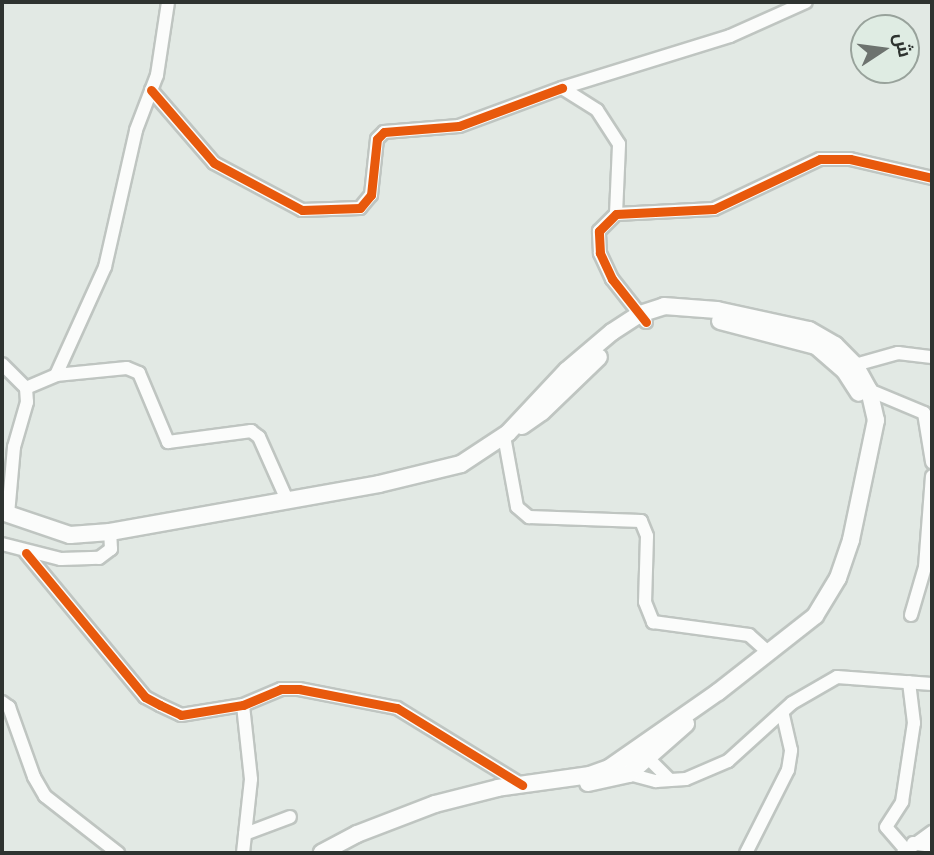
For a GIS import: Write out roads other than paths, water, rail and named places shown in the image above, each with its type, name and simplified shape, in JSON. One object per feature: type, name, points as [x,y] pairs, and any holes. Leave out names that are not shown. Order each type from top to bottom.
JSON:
[{"type":"main road","points":[[5,513],[70,535],[110,532],[287,500],[461,464],[506,435],[567,370],[664,306],[757,317],[809,330],[835,345],[855,365],[869,390],[876,420],[838,578],[816,616],[637,755],[590,775],[522,785],[435,804],[358,834],[322,853]]},
{"type":"main road","points":[[643,318],[679,315],[705,318],[817,346],[855,384],[871,446]]},
{"type":"main road","points":[[551,781],[594,783],[629,774],[637,755]]},
{"type":"street","points":[[56,375],[105,267],[136,130],[151,90],[167,2]]},
{"type":"street","points":[[151,90],[214,163],[302,209],[360,208],[371,195],[377,139],[384,132],[459,126],[562,88],[730,36],[806,2]]},
{"type":"street","points":[[562,88],[597,110],[619,144],[616,214]]},
{"type":"street","points":[[643,318],[612,279],[600,253],[598,231],[616,214],[715,209],[820,159],[850,159],[932,178]]},
{"type":"street","points":[[855,365],[898,353],[932,356]]},
{"type":"street","points":[[2,364],[26,388],[27,402],[5,513]]},
{"type":"street","points":[[26,388],[56,375],[127,368],[139,373],[168,442],[251,431],[259,437],[287,500]]},
{"type":"street","points":[[869,390],[924,413],[932,462]]},
{"type":"street","points":[[506,435],[517,507],[528,517],[641,521],[647,536],[645,601],[653,622],[749,635],[769,653]]},
{"type":"street","points":[[911,615],[925,567],[932,476]]},
{"type":"street","points":[[2,544],[26,553],[99,558],[111,549],[110,532]]},
{"type":"street","points":[[26,553],[145,697],[181,715],[243,705],[281,689],[397,708],[522,785]]},
{"type":"street","points":[[670,780],[637,755],[629,774],[670,780],[686,779],[727,761],[819,684],[837,677],[932,684]]},
{"type":"street","points":[[908,849],[886,827],[902,802],[914,723],[909,682]]},
{"type":"street","points":[[2,702],[9,707],[45,796],[118,853]]},
{"type":"street","points":[[243,705],[251,779],[243,853]]},
{"type":"street","points":[[746,853],[788,770],[791,750],[783,714]]},
{"type":"street","points":[[245,834],[290,817]]},
{"type":"street","points":[[908,849],[932,832]]},
{"type":"street","points":[[908,849],[932,846]]}]
